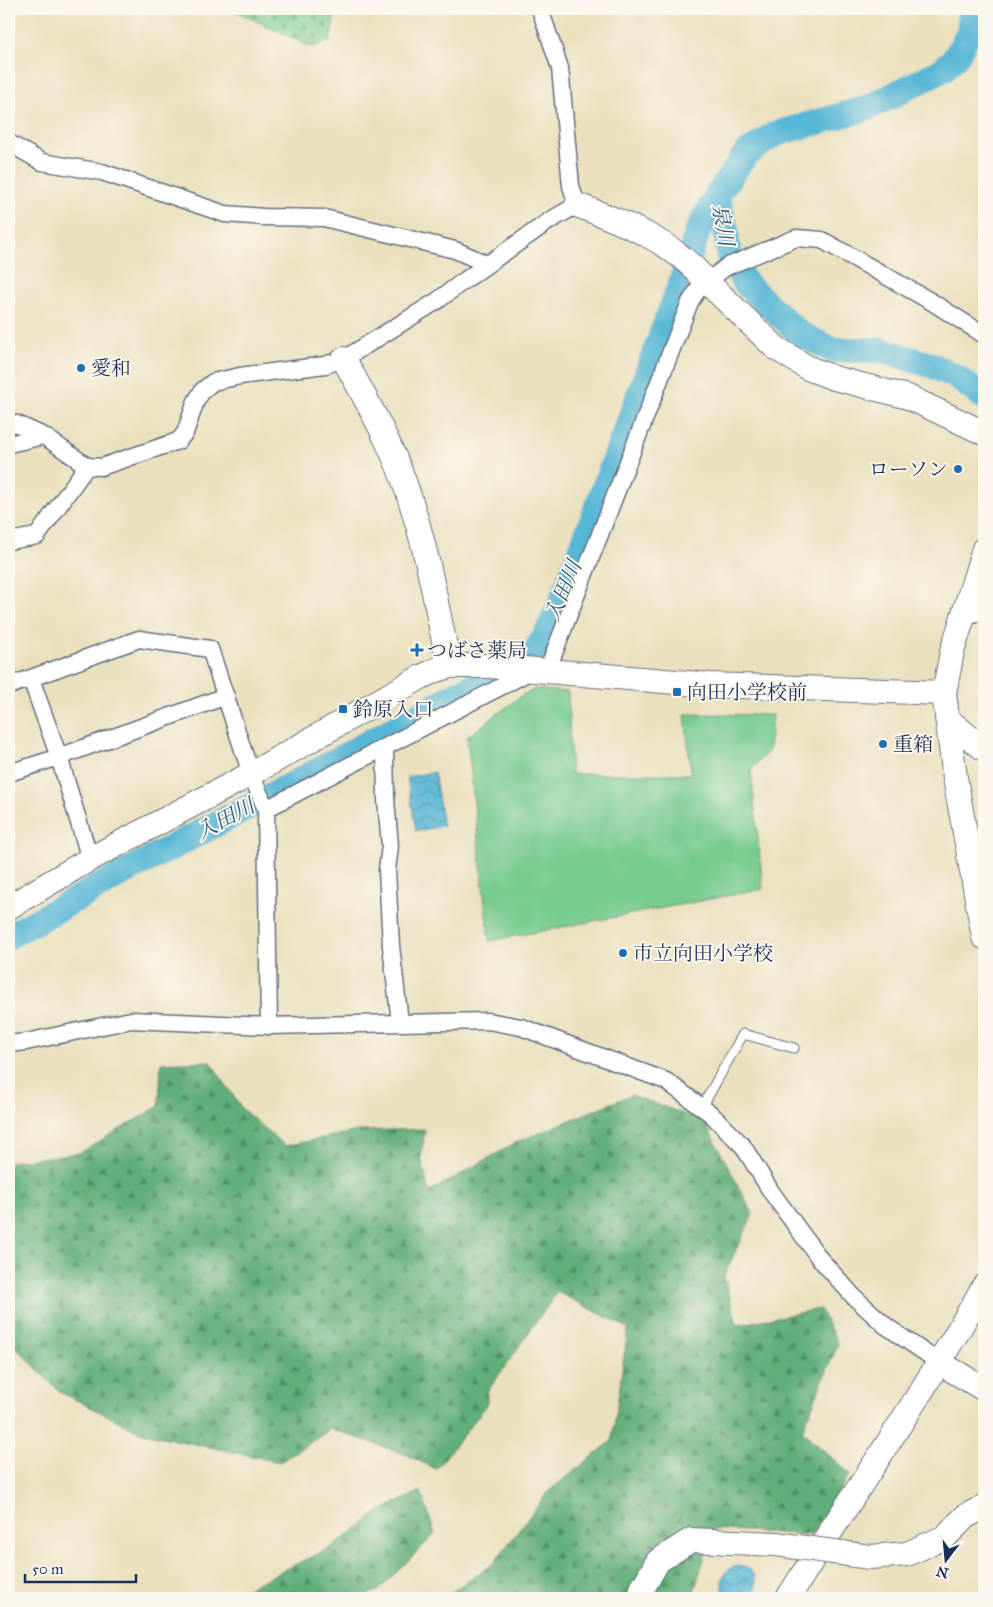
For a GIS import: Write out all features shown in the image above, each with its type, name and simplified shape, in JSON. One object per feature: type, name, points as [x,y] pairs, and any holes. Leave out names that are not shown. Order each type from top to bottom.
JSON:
[{"type":"street","points":[[540,9],[560,68],[571,186],[576,205]]},
{"type":"street","points":[[9,143],[42,162],[102,172],[224,214],[324,218],[455,250],[487,264]]},
{"type":"street","points":[[9,423],[17,424],[44,436],[86,466],[101,467],[178,441],[185,433],[196,401],[213,382],[240,376],[325,365],[344,359],[437,302],[548,221],[576,205],[628,224],[676,252],[776,348],[808,368],[834,378],[908,397],[984,433]]},
{"type":"street","points":[[702,276],[796,238],[822,240],[932,302],[984,335]]},
{"type":"street","points":[[265,806],[540,671],[690,302],[700,288],[702,276]]},
{"type":"street","points":[[344,359],[385,438],[408,492],[429,564],[449,666]]},
{"type":"street","points":[[9,444],[44,436]]},
{"type":"street","points":[[9,541],[37,536],[86,466]]},
{"type":"street","points":[[984,549],[973,614],[952,652],[944,693],[954,778],[984,937]]},
{"type":"street","points":[[9,686],[139,640],[210,649],[254,781],[265,806],[269,1026]]},
{"type":"street","points":[[9,907],[90,860],[254,781],[421,676],[449,666],[488,666],[711,685],[944,693]]},
{"type":"street","points":[[31,678],[59,757],[90,860]]},
{"type":"street","points":[[9,773],[59,757],[226,696]]},
{"type":"street","points":[[947,719],[984,749]]},
{"type":"street","points":[[385,748],[386,800],[390,846],[387,880],[391,946],[400,1022]]},
{"type":"street","points":[[9,1044],[131,1020],[269,1026],[488,1021],[521,1027],[666,1082],[712,1114],[744,1146],[772,1193],[820,1259],[854,1297],[886,1326],[940,1363],[984,1389]]},
{"type":"street","points":[[788,1598],[940,1363],[984,1286]]},
{"type":"street","points":[[640,1598],[642,1589],[658,1561],[691,1540],[776,1544],[870,1557],[907,1554],[945,1537],[966,1516],[984,1507]]},
{"type":"lane","points":[[702,1108],[743,1034],[794,1048]]},
{"type":"green space","points":[[232,9],[336,9],[330,41],[311,47]]},
{"type":"green space","points":[[535,689],[568,692],[571,774],[691,774],[685,714],[772,715],[769,750],[751,770],[763,889],[489,941],[467,737],[521,696]]},
{"type":"green space","points":[[210,1061],[242,1109],[285,1146],[357,1131],[425,1129],[421,1158],[429,1192],[515,1143],[631,1095],[704,1121],[753,1214],[724,1276],[737,1325],[820,1309],[838,1344],[802,1431],[850,1474],[811,1535],[713,1529],[692,1598],[443,1598],[493,1564],[549,1491],[612,1441],[628,1328],[557,1292],[487,1392],[487,1405],[436,1469],[405,1454],[331,1429],[280,1462],[143,1433],[60,1392],[9,1341],[9,1162],[80,1153],[159,1106],[161,1063]]},
{"type":"green space","points":[[421,1491],[435,1534],[378,1591],[351,1598],[230,1598],[334,1546],[380,1511]]},
{"type":"water","points":[[434,772],[443,826],[416,831],[407,777]]},
{"type":"water","points":[[739,1566],[746,1567],[751,1571],[755,1576],[755,1590],[751,1595],[746,1599],[739,1600],[732,1599],[727,1595],[723,1590],[722,1583],[723,1576],[727,1571],[732,1567]]},
{"type":"waterway","name":"入田川","points":[[9,936],[462,691],[493,677],[534,652],[545,637],[561,603],[682,280],[698,230],[717,195],[746,154],[775,134],[868,108],[944,69],[957,55],[970,30],[970,9]]},
{"type":"waterway","name":"泉川","points":[[717,195],[726,232],[729,256],[746,284],[800,334],[833,350],[880,350],[931,365],[953,375],[984,397]]},
{"type":"place","name":"愛和","points":[[81,368]]},
{"type":"place","name":"ローソン","points":[[958,469]]},
{"type":"place","name":"つばさ薬局","points":[[417,650]]},
{"type":"place","name":"向田小学校前","points":[[677,692]]},
{"type":"place","name":"鈴原入口","points":[[343,709]]},
{"type":"place","name":"重箱","points":[[883,744]]},
{"type":"place","name":"市立向田小学校","points":[[623,953]]}]
